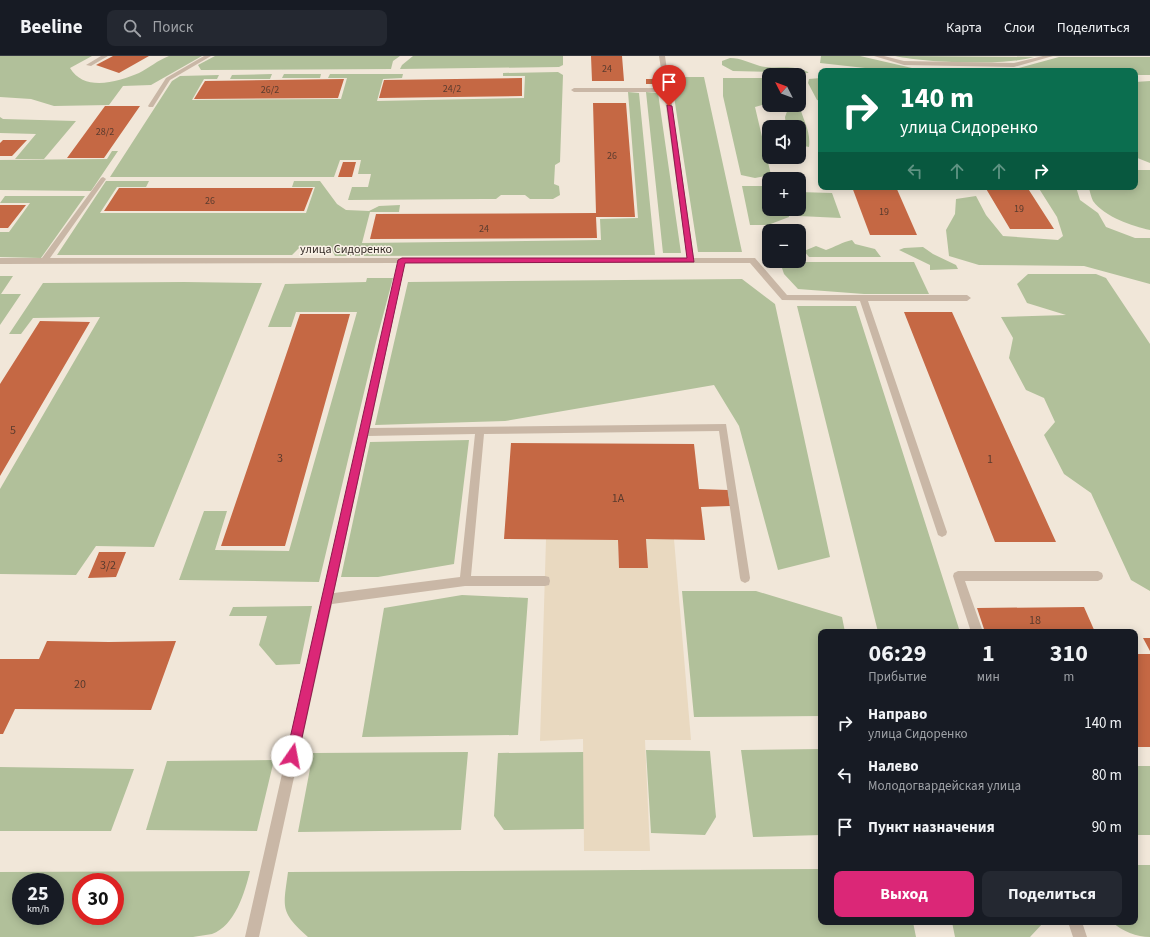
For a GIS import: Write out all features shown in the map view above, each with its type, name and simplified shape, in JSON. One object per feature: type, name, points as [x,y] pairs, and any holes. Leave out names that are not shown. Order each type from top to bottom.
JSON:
[{"type":"street","points":[[89,65],[105,56]]},
{"type":"street","points":[[151,106],[168,79],[208,56]]},
{"type":"street","points":[[662,56],[691,260]]},
{"type":"street","points":[[878,56],[904,63],[1014,65],[1050,56]]},
{"type":"street","points":[[574,90],[667,90]]},
{"type":"street","points":[[44,261],[103,179]]},
{"type":"street","points":[[252,937],[402,260]]},
{"type":"street","name":"улица Сидоренко","points":[[0,261],[752,260],[785,298],[967,298]]},
{"type":"street","points":[[863,298],[942,532]]},
{"type":"street","points":[[364,432],[723,427],[745,578]]},
{"type":"street","points":[[465,581],[480,430]]},
{"type":"street","points":[[976,629],[958,576],[1098,576]]},
{"type":"street","points":[[327,599],[465,581],[545,581]]},
{"type":"street","points":[[1076,925],[1080,937]]},
{"type":"green space","points":[[0,56],[92,56],[70,68],[76,75],[84,80],[92,83],[102,83],[112,82],[139,73],[169,56],[202,56],[151,85],[123,86],[109,105],[54,106],[31,99],[0,97]]},
{"type":"green space","points":[[215,56],[400,56],[393,61],[391,69],[201,70],[198,65]]},
{"type":"green space","points":[[413,56],[563,56],[563,65],[559,67],[400,69],[402,65]]},
{"type":"green space","points":[[821,56],[860,56],[912,68],[865,68],[820,63]]},
{"type":"green space","points":[[895,56],[1034,57],[1003,62],[945,62]]},
{"type":"green space","points":[[1059,57],[1150,57],[1150,75],[1138,75],[1138,68],[1019,68]]},
{"type":"green space","points":[[734,58],[760,66],[796,68],[762,68],[762,72],[733,71],[722,65],[722,61]]},
{"type":"green space","points":[[558,72],[563,75],[560,162],[555,165],[554,184],[559,186],[560,195],[553,199],[530,199],[525,195],[501,195],[496,199],[348,200],[352,187],[368,187],[371,174],[358,174],[361,160],[340,160],[334,177],[110,177],[172,81],[180,76],[219,75],[217,79],[204,79],[192,100],[341,99],[347,78],[328,78],[330,74],[403,74],[402,78],[383,79],[377,101],[524,98],[525,76],[503,76],[503,73]]},
{"type":"green space","points":[[272,74],[270,79],[230,79],[232,75]]},
{"type":"green space","points":[[284,74],[321,74],[320,78],[282,78]]},
{"type":"green space","points":[[671,77],[704,77],[742,252],[698,252]]},
{"type":"green space","points":[[723,78],[762,78],[762,105],[755,107],[762,137],[762,164],[768,164],[770,172],[762,172],[762,177],[755,178],[741,175],[723,96]]},
{"type":"green space","points":[[818,78],[818,100],[808,83],[809,79]]},
{"type":"green space","points":[[1150,81],[1150,163],[1138,158],[1138,82]]},
{"type":"green space","points":[[628,92],[639,93],[655,255],[335,256],[330,246],[301,246],[292,255],[57,255],[106,181],[149,181],[146,187],[117,187],[100,213],[306,213],[315,187],[292,187],[294,181],[320,181],[337,204],[346,210],[369,211],[379,206],[400,205],[399,212],[370,212],[362,243],[601,240],[600,219],[638,218]]},
{"type":"green space","points":[[646,92],[658,93],[681,253],[663,253]]},
{"type":"green space","points":[[787,112],[802,112],[804,120],[785,120]]},
{"type":"green space","points":[[0,117],[3,119],[76,121],[44,159],[15,159],[36,134],[0,133]]},
{"type":"green space","points":[[806,124],[809,136],[809,147],[806,146]]},
{"type":"green space","points":[[112,151],[118,151],[91,191],[0,190],[0,160],[107,159]]},
{"type":"green space","points":[[1138,170],[1150,170],[1150,230],[1119,220],[1104,212],[1093,201],[1089,190],[1138,190]]},
{"type":"green space","points":[[742,186],[762,186],[762,216],[789,217],[771,224],[750,225]]},
{"type":"green space","points":[[1040,190],[1077,190],[1080,200],[1098,213],[1106,227],[1135,238],[1150,238],[1150,284],[1084,266],[979,265],[949,256],[946,230],[955,214],[956,199],[976,196],[986,215],[1003,236],[1058,240],[1063,236],[1057,217]]},
{"type":"green space","points":[[806,192],[832,193],[841,218],[799,216],[806,216]]},
{"type":"green space","points":[[5,196],[85,196],[41,258],[0,257],[0,232],[9,232],[30,203],[0,203]]},
{"type":"green space","points":[[852,240],[855,244],[875,249],[881,257],[809,257],[806,253],[806,250],[816,246],[826,250]]},
{"type":"green space","points":[[923,247],[933,254],[956,265],[958,269],[930,270],[930,265],[899,250],[904,248]]},
{"type":"green space","points":[[806,262],[914,262],[929,294],[864,294],[798,289],[784,274],[782,268],[806,268]]},
{"type":"green space","points":[[1028,274],[1096,274],[1106,278],[1150,344],[1150,591],[1131,580],[1091,493],[1064,474],[1044,435],[1055,422],[1044,398],[1026,390],[1009,358],[1013,338],[1001,317],[1066,315],[1027,303],[1017,284]]},
{"type":"green space","points":[[0,276],[13,276],[1,294],[21,294],[0,325]]},
{"type":"green space","points":[[367,278],[393,278],[376,342],[319,582],[179,580],[204,511],[227,511],[215,550],[289,551],[357,312],[296,312],[291,327],[268,327],[285,284],[366,282]]},
{"type":"green space","points":[[742,279],[775,304],[830,557],[778,570],[739,426],[714,385],[505,421],[375,425],[408,282]]},
{"type":"green space","points":[[43,283],[262,283],[154,547],[96,546],[76,575],[0,574],[0,489],[100,317],[33,318],[21,334],[9,334]]},
{"type":"green space","points":[[797,306],[856,306],[959,629],[877,629]]},
{"type":"green space","points":[[469,440],[454,564],[378,577],[341,577],[370,442]]},
{"type":"green space","points":[[682,591],[756,591],[842,617],[844,629],[818,629],[818,716],[694,717]]},
{"type":"green space","points":[[462,595],[528,598],[518,735],[362,737],[384,608]]},
{"type":"green space","points":[[312,606],[300,664],[276,665],[259,645],[267,616],[229,616],[233,607]]},
{"type":"green space","points":[[818,749],[818,835],[753,837],[741,750]]},
{"type":"green space","points":[[646,750],[710,751],[716,817],[705,835],[651,833]]},
{"type":"green space","points":[[468,752],[461,830],[298,832],[313,753]]},
{"type":"green space","points":[[584,752],[584,829],[504,830],[494,816],[498,753]]},
{"type":"green space","points":[[274,760],[257,831],[146,830],[167,761]]},
{"type":"green space","points":[[1138,766],[1150,766],[1150,835],[1138,835]]},
{"type":"green space","points":[[0,767],[134,769],[111,831],[0,831]]},
{"type":"green space","points":[[1138,865],[1150,865],[1150,937],[1130,933],[1116,925],[1138,925]]},
{"type":"green space","points":[[818,869],[818,925],[914,925],[916,937],[308,937],[292,922],[286,909],[285,894],[288,872]]},
{"type":"green space","points":[[250,871],[242,898],[233,916],[220,930],[212,934],[193,937],[0,937],[0,872]]},
{"type":"green space","points":[[953,925],[1041,925],[1030,937],[955,937]]},
{"type":"shaded area","points":[[546,539],[618,540],[619,568],[648,568],[646,539],[674,539],[691,740],[645,740],[650,851],[584,851],[583,739],[540,741]]},
{"type":"building","points":[[113,56],[149,56],[119,73],[96,65]]},
{"type":"building","points":[[591,56],[622,56],[624,81],[592,81]]},
{"type":"building","points":[[522,78],[522,96],[379,98],[384,80]]},
{"type":"building","points":[[344,79],[338,98],[194,99],[205,81]]},
{"type":"building","points":[[646,79],[655,79],[655,84],[646,84]]},
{"type":"building","points":[[593,103],[626,103],[635,217],[596,217],[597,238],[370,239],[376,214],[596,213]]},
{"type":"building","points":[[105,106],[140,106],[104,158],[67,158]]},
{"type":"building","points":[[3,140],[27,140],[12,156],[0,156],[0,143]]},
{"type":"building","points":[[343,162],[356,162],[352,177],[338,177]]},
{"type":"building","points":[[119,188],[313,188],[304,211],[104,211]]},
{"type":"building","points":[[853,190],[897,190],[917,235],[870,235]]},
{"type":"building","points":[[987,190],[1029,190],[1054,229],[1010,229]]},
{"type":"building","points":[[0,205],[26,205],[8,228],[0,228]]},
{"type":"building","points":[[904,312],[952,312],[1056,542],[995,542]]},
{"type":"building","points":[[300,314],[350,314],[285,546],[221,546]]},
{"type":"building","points":[[40,321],[90,322],[0,476],[0,384]]},
{"type":"building","points":[[511,443],[694,444],[699,489],[728,490],[730,506],[701,507],[705,540],[646,539],[648,568],[619,568],[618,540],[504,539]]},
{"type":"building","points":[[99,552],[126,552],[116,577],[88,578]]},
{"type":"building","points":[[1084,607],[1094,629],[984,629],[977,608]]},
{"type":"building","points":[[1143,638],[1150,638],[1150,651]]},
{"type":"building","points":[[47,641],[176,641],[151,710],[15,709],[3,734],[0,734],[0,659],[39,659]]},
{"type":"building","points":[[1138,654],[1150,654],[1150,747],[1138,747]]},
{"type":"route","points":[[292,756],[402,260],[691,260],[669,106]]}]
